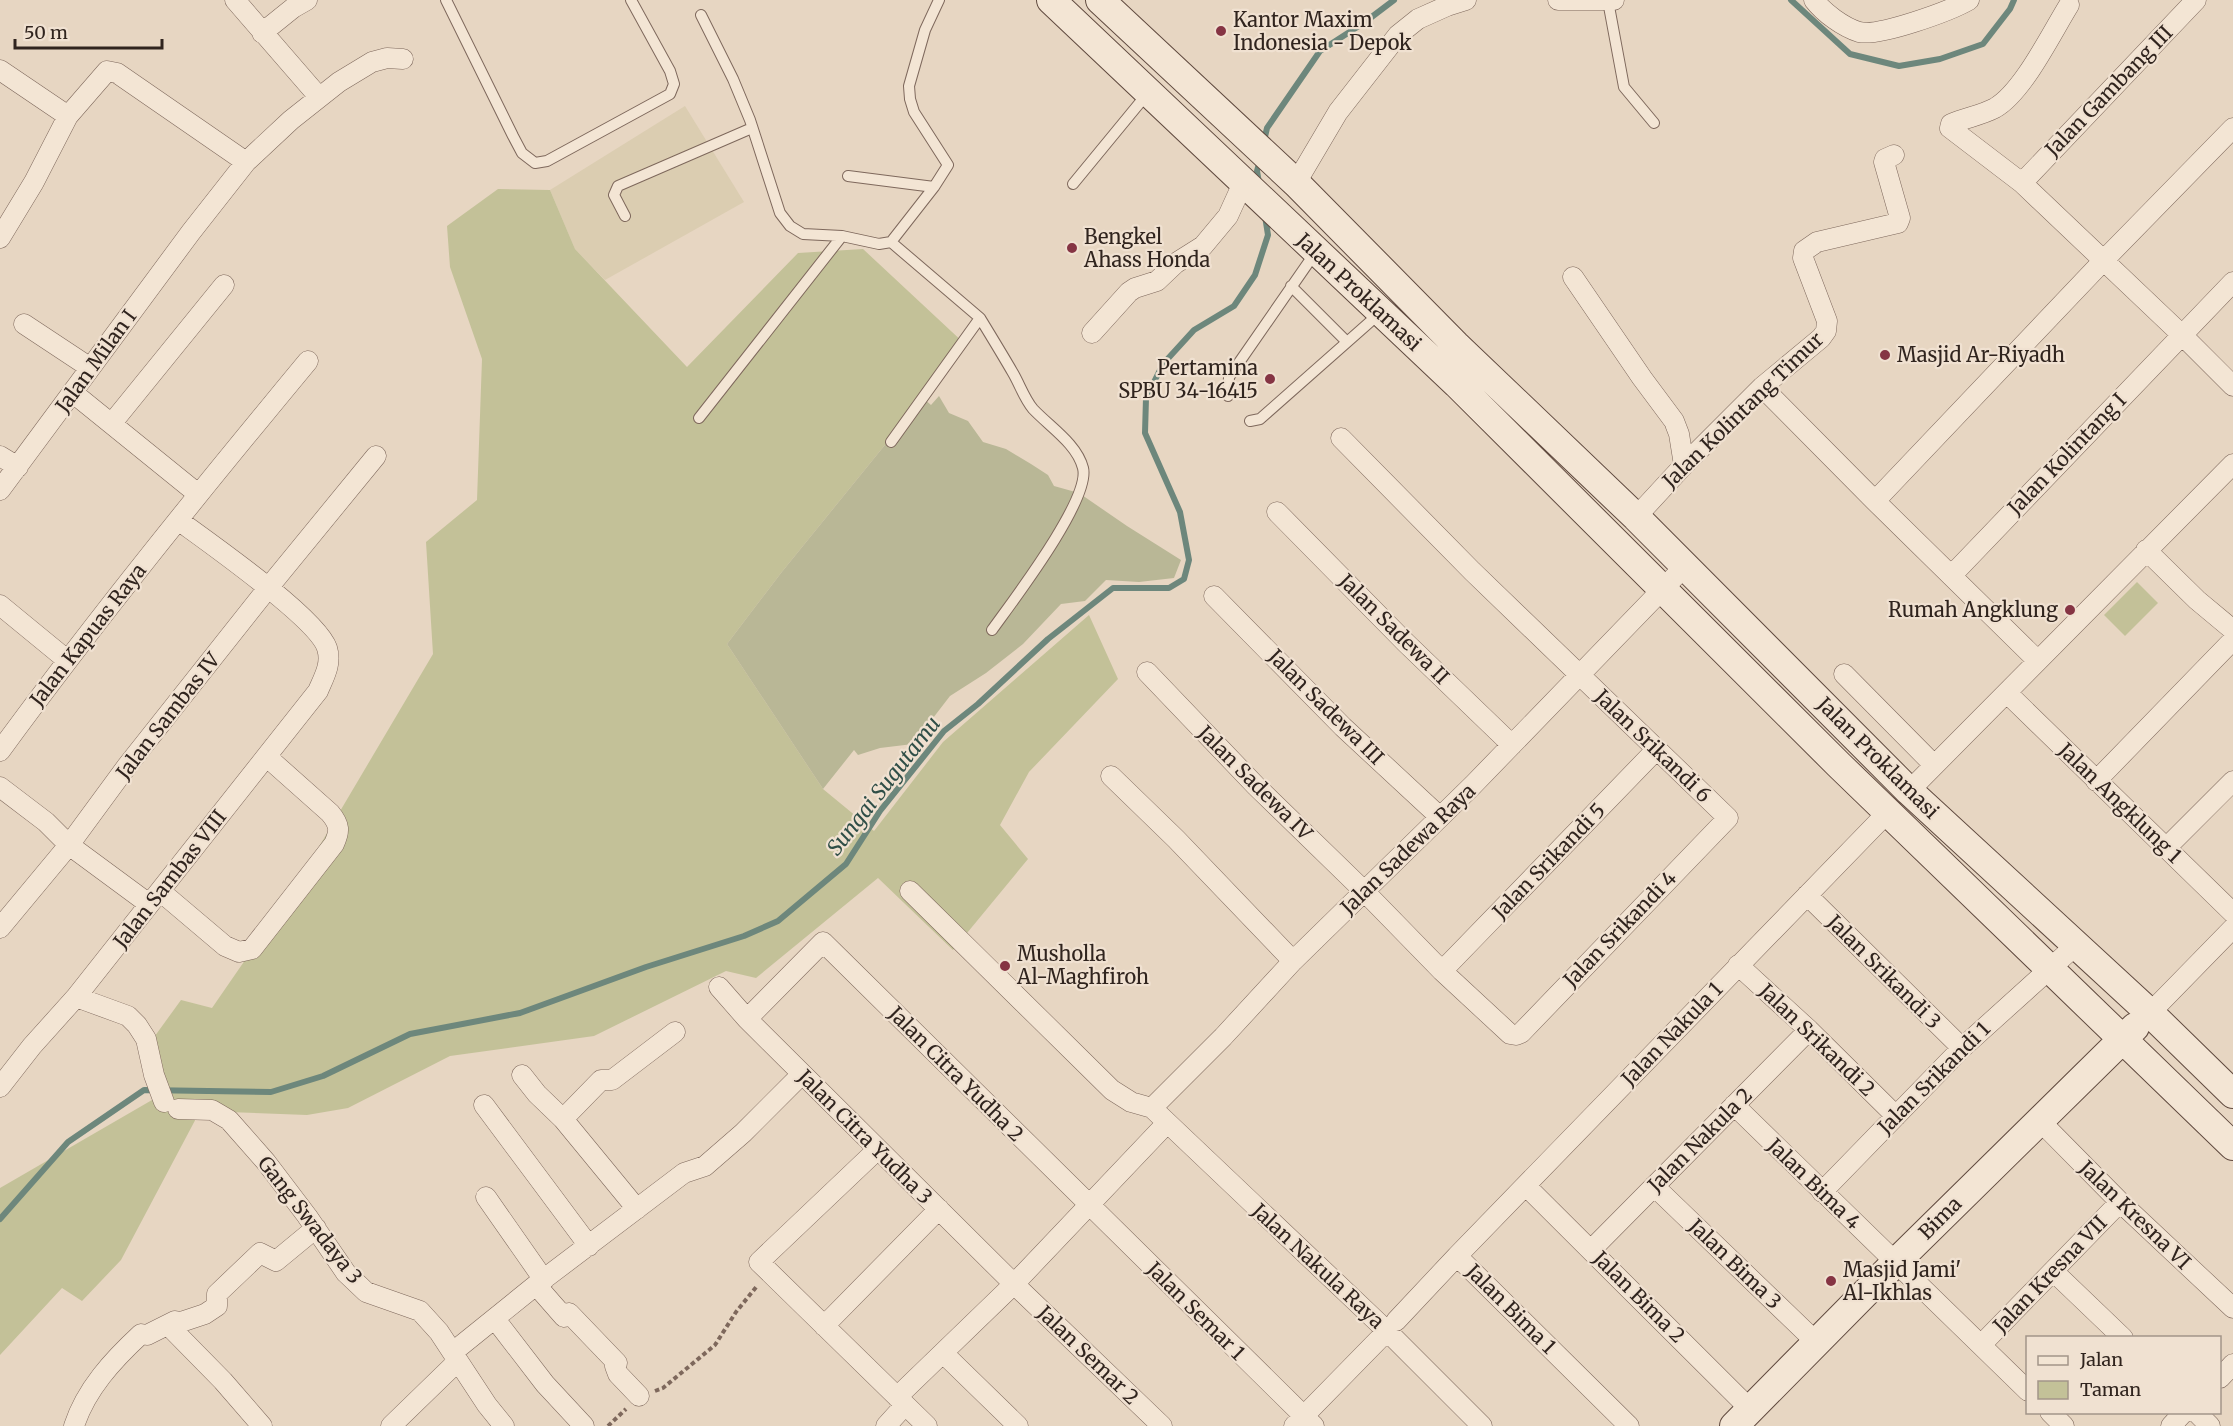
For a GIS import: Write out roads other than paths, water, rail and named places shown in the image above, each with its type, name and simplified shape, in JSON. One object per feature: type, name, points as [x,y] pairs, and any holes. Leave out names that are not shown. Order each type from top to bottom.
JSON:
[{"type":"street","points":[[235,0],[319,97]]},
{"type":"street","points":[[262,33],[293,8],[307,0]]},
{"type":"street","name":"Jalan Proklamasi","points":[[1052,0],[1315,252],[1381,311],[1888,812],[2233,1146]]},
{"type":"street","name":"Jalan Proklamasi","points":[[1101,0],[1290,178],[1456,345],[1636,517],[1909,791],[2150,1013],[2233,1094]]},
{"type":"street","points":[[1290,178],[1398,35],[1418,19],[1466,0]]},
{"type":"street","points":[[1558,0],[1614,0]]},
{"type":"street","points":[[1814,0],[1845,26],[1861,33],[1882,31],[1958,2]]},
{"type":"street","name":"Jalan Gambang III","points":[[2022,183],[2196,0]]},
{"type":"street","points":[[2069,5],[2021,82],[2006,100],[1995,107],[1951,124],[1951,130],[2022,183],[2233,386]]},
{"type":"street","name":"Jalan Milan I","points":[[0,490],[89,367],[246,162],[291,120],[339,82],[372,62],[387,58],[403,59]]},
{"type":"street","points":[[0,70],[68,116]]},
{"type":"street","points":[[0,238],[34,182],[68,116],[103,74],[111,71],[246,162]]},
{"type":"street","points":[[1875,501],[2233,128]]},
{"type":"street","name":"Jalan Kolintang Timur","points":[[1636,517],[1762,387],[1821,338],[1826,330],[1827,321],[1803,258],[1804,250],[1817,242],[1897,224],[1900,218],[1884,162],[1885,159],[1894,155]]},
{"type":"street","points":[[1092,333],[1129,292],[1157,281],[1176,263],[1203,246],[1228,216],[1246,185]]},
{"type":"street","points":[[1573,277],[1674,421],[1679,434],[1684,465]]},
{"type":"street","name":"Jalan Kolintang I","points":[[1952,575],[2233,282]]},
{"type":"street","points":[[112,423],[224,285]]},
{"type":"street","points":[[24,324],[89,367]]},
{"type":"street","name":"Jalan Kapuas Raya","points":[[0,751],[67,660],[198,494],[308,361]]},
{"type":"street","points":[[1762,387],[2037,660]]},
{"type":"street","points":[[72,392],[198,494]]},
{"type":"street","name":"Jalan Srikandi 6","points":[[1341,438],[1472,571],[1728,818]]},
{"type":"street","points":[[0,456],[18,467]]},
{"type":"street","name":"Jalan Sambas IV","points":[[0,928],[69,845],[127,766],[376,456]]},
{"type":"street","points":[[1909,791],[2233,464]]},
{"type":"street","name":"Jalan Sadewa II","points":[[1277,512],[1405,642],[1512,745]]},
{"type":"street","points":[[178,520],[268,588]]},
{"type":"street","points":[[2096,781],[2232,629],[2197,600],[2146,550]]},
{"type":"street","points":[[1662,588],[1685,566]]},
{"type":"street","name":"Jalan Sambas VIII","points":[[0,1087],[32,1046],[76,997],[318,691],[329,664],[327,646],[311,626],[268,588]]},
{"type":"street","name":"Jalan Sadewa Raya","points":[[1152,1108],[1223,1037],[1293,961],[1512,745],[1662,588]]},
{"type":"street","name":"Jalan Sadewa III","points":[[1214,596],[1343,727],[1440,818]]},
{"type":"street","points":[[0,605],[67,660]]},
{"type":"street","name":"Jalan Sadewa IV","points":[[1147,672],[1256,786],[1442,971],[1510,1034]]},
{"type":"street","points":[[1844,674],[1934,765]]},
{"type":"street","name":"Jalan Angklung 1","points":[[2007,693],[2233,914]]},
{"type":"street","name":"Jalan Srikandi 5","points":[[1442,971],[1656,750]]},
{"type":"street","points":[[0,787],[46,822],[69,845],[155,897],[225,946],[239,952],[252,949],[339,833],[338,824],[330,813],[267,757]]},
{"type":"street","points":[[1111,776],[1176,839],[1293,961]]},
{"type":"street","points":[[2166,848],[2233,781]]},
{"type":"street","name":"Jalan Nakula 1","points":[[1457,1256],[1888,812]]},
{"type":"street","name":"Jalan Srikandi 4","points":[[1510,1034],[1521,1033],[1728,818]]},
{"type":"street","points":[[910,891],[1112,1090],[1131,1102],[1152,1108]]},
{"type":"street","name":"Jalan Srikandi 3","points":[[1807,895],[1962,1048]]},
{"type":"street","points":[[2123,1039],[2233,928]]},
{"type":"street","name":"Jalan Citra Yudha 2","points":[[747,1019],[823,942],[1089,1205]]},
{"type":"street","points":[[2050,969],[2076,946]]},
{"type":"street","name":"Jalan Srikandi 2","points":[[1738,965],[1809,1030],[1896,1116]]},
{"type":"street","name":"Jalan Srikandi 1","points":[[1822,1192],[1962,1048],[2050,969]]},
{"type":"street","name":"Jalan Citra Yudha 3","points":[[719,987],[747,1019],[1014,1284]]},
{"type":"street","name":"Gang Swadaya 3","points":[[76,997],[128,1016],[132,1020],[146,1039],[154,1075],[171,1105],[212,1110],[229,1120],[266,1162],[316,1228],[346,1273],[366,1292],[420,1311],[439,1332],[487,1405],[504,1426]]},
{"type":"street","name":"Jalan Nakula 2","points":[[1592,1249],[1809,1030]]},
{"type":"street","points":[[562,1119],[601,1080],[612,1080],[675,1032]]},
{"type":"street","name":"Bima","points":[[1742,1418],[1895,1263],[2123,1039]]},
{"type":"street","points":[[391,1426],[455,1357],[495,1319],[684,1173],[705,1166],[743,1133],[802,1074]]},
{"type":"street","points":[[522,1075],[637,1209]]},
{"type":"street","points":[[484,1105],[589,1246]]},
{"type":"street","name":"Jalan Bima 4","points":[[1734,1105],[2026,1388]]},
{"type":"street","name":"Jalan Nakula Raya","points":[[1152,1108],[1391,1326],[1482,1426]]},
{"type":"street","name":"Jalan Kresna VI","points":[[2039,1120],[2120,1202],[2233,1308]]},
{"type":"street","points":[[886,1426],[901,1401],[942,1353],[1014,1284],[1167,1123]]},
{"type":"street","points":[[878,1149],[759,1262],[927,1426]]},
{"type":"street","name":"Jalan Bima 2","points":[[1526,1186],[1592,1249],[1742,1418]]},
{"type":"street","name":"Jalan Bima 3","points":[[1654,1186],[1816,1342]]},
{"type":"street","points":[[486,1197],[564,1317],[569,1313],[617,1363],[615,1366],[618,1374],[639,1396]]},
{"type":"street","name":"Jalan Kresna VII","points":[[1981,1345],[2120,1202]]},
{"type":"street","name":"Jalan Semar 1","points":[[1089,1205],[1304,1423]]},
{"type":"street","points":[[824,1326],[939,1209]]},
{"type":"street","points":[[74,1426],[92,1388],[141,1334],[147,1335],[168,1325],[205,1314],[217,1305],[218,1294],[260,1252],[276,1261],[316,1228]]},
{"type":"street","name":"Jalan Bima 1","points":[[1304,1423],[1457,1256],[1629,1426]]},
{"type":"street","points":[[2053,1271],[2121,1336]]},
{"type":"street","name":"Jalan Semar 2","points":[[1014,1284],[1162,1426]]},
{"type":"street","points":[[495,1319],[544,1384],[584,1426]]},
{"type":"street","points":[[168,1325],[223,1381],[262,1426]]},
{"type":"street","points":[[942,1353],[1018,1426]]},
{"type":"street","points":[[2221,1377],[2233,1364]]},
{"type":"street","points":[[2051,1414],[2064,1426]]},
{"type":"street","points":[[2171,1426],[2183,1414]]},
{"type":"street","points":[[2197,1414],[2210,1426]]},
{"type":"lane","points":[[446,0],[518,145],[528,159],[535,163],[547,162],[670,94],[674,84],[670,71],[632,0]]},
{"type":"lane","points":[[891,242],[934,187],[948,165],[915,112],[910,99],[909,86],[925,30],[939,0]]},
{"type":"lane","points":[[1608,1],[1624,87],[1654,123]]},
{"type":"lane","points":[[701,15],[733,79],[780,213],[790,226],[803,234],[842,236],[879,243],[891,242],[980,318],[1032,407],[1070,445],[1080,459],[1084,470],[1081,489],[1057,536],[1030,579],[992,630]]},
{"type":"lane","points":[[1073,184],[1149,92]]},
{"type":"lane","points":[[625,216],[614,195],[618,186],[752,128]]},
{"type":"lane","points":[[848,176],[934,187]]},
{"type":"lane","points":[[699,418],[842,236]]},
{"type":"lane","points":[[1228,396],[1229,376],[1315,252]]},
{"type":"lane","points":[[1292,286],[1347,342]]},
{"type":"lane","points":[[1250,421],[1260,419],[1381,311]]},
{"type":"lane","points":[[891,442],[980,318]]},
{"type":"waterway","name":"Sungai Sugutamu","points":[[1264,141],[1267,128],[1320,51],[1394,0]]},
{"type":"waterway","name":"Sungai Sugutamu","points":[[1791,0],[1850,54],[1899,66],[1940,59],[1983,44],[2010,9],[2014,0]]},
{"type":"waterway","name":"Sungai Sugutamu","points":[[1259,183],[1257,171],[1260,160]]},
{"type":"waterway","name":"Sungai Sugutamu","points":[[0,1219],[68,1142],[144,1090],[271,1092],[323,1076],[410,1034],[520,1013],[646,967],[744,936],[778,921],[846,864],[880,811],[944,731],[978,704],[1048,639],[1113,588],[1169,588],[1184,579],[1189,560],[1180,512],[1145,433],[1146,398],[1163,364],[1194,330],[1234,306],[1255,275],[1268,235],[1265,216]]},
{"type":"place","name":"Kantor Maxim Indonesia - Depok","points":[[1221,31]]},
{"type":"place","name":"Bengkel Ahass Honda","points":[[1072,248]]},
{"type":"place","name":"Masjid Ar-Riyadh","points":[[1885,355]]},
{"type":"place","name":"Pertamina SPBU 34-16415","points":[[1270,379]]},
{"type":"place","name":"Rumah Angklung","points":[[2070,610]]},
{"type":"place","name":"Musholla Al-Maghfiroh","points":[[1005,966]]},
{"type":"place","name":"Masjid Jami' Al-Ikhlas","points":[[1831,1281]]}]
